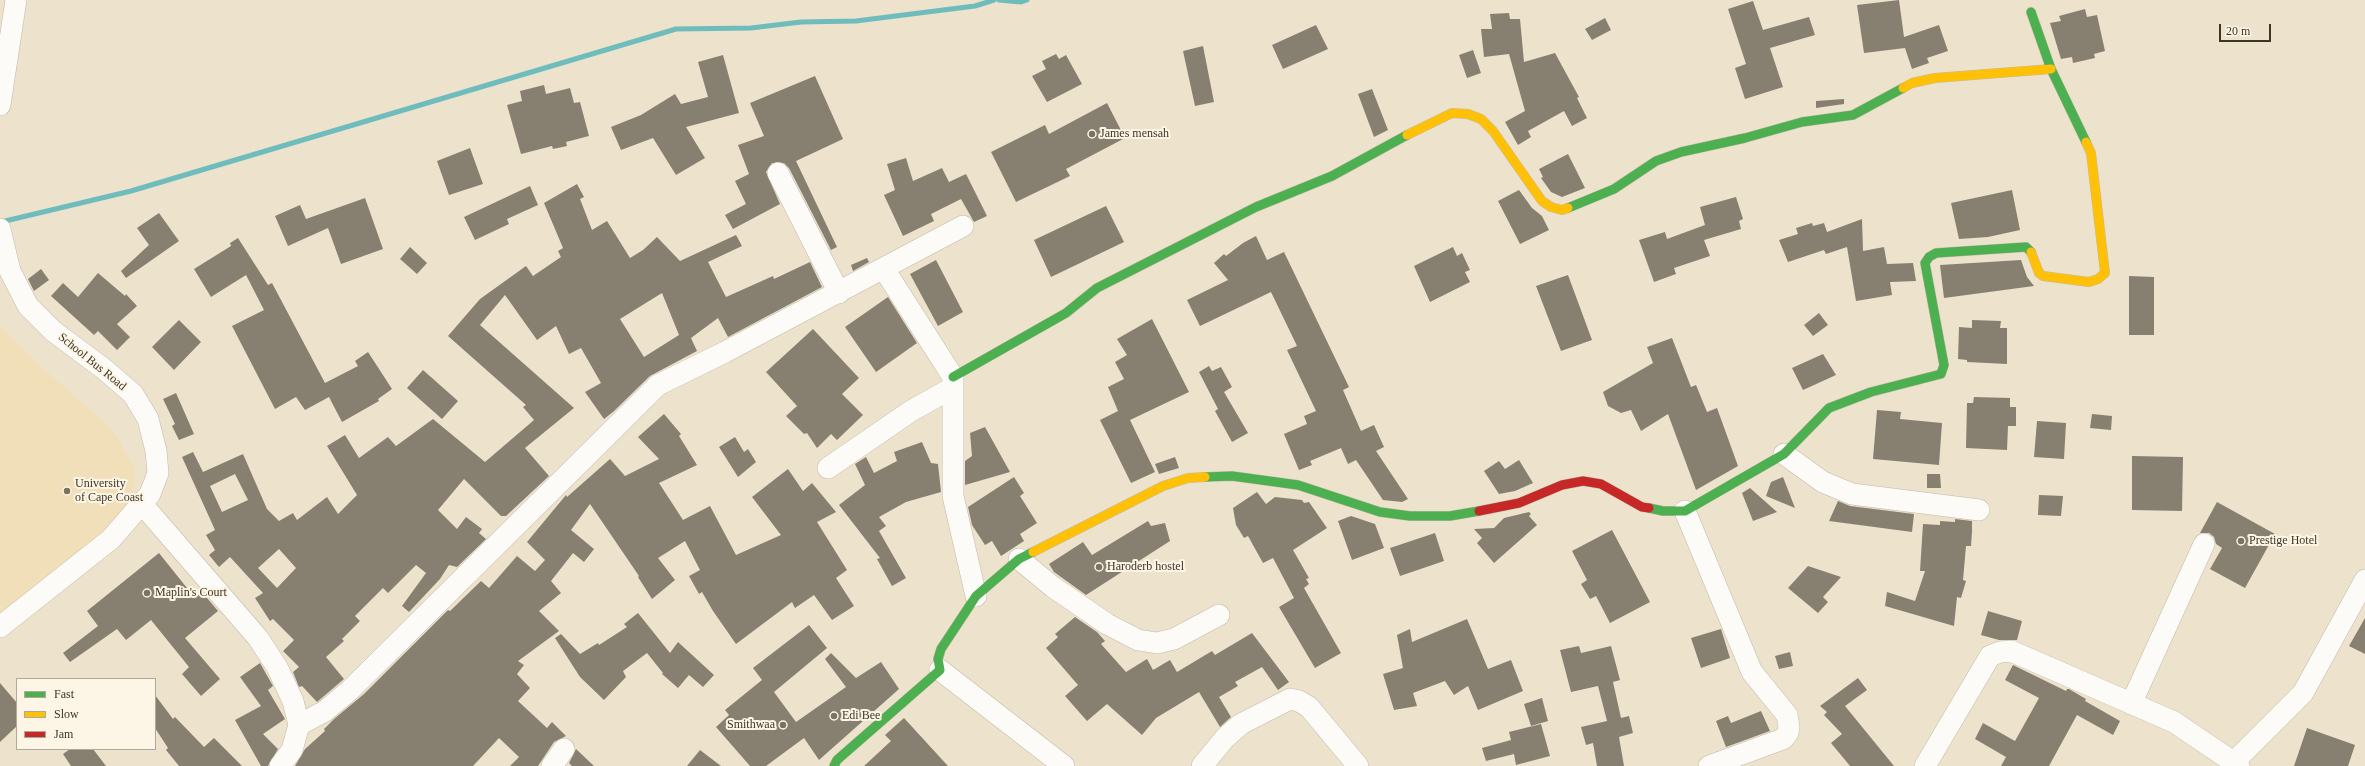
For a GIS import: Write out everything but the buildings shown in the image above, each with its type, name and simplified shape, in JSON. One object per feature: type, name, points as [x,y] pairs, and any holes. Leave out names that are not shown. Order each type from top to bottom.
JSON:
[{"type":"street","points":[[0,105],[16,0]]},
{"type":"street","points":[[1064,766],[940,670],[938,659],[941,649],[976,596],[1019,559],[1163,486],[1188,478],[1232,476],[1290,484],[1380,512],[1410,516],[1450,516],[1494,509],[1539,496],[1562,485],[1583,481],[1601,484],[1642,507],[1663,511],[1685,512],[1784,454],[1817,418],[1829,408],[1872,392],[1941,374],[1944,365],[1925,264],[1929,257],[1936,253],[2026,247],[2031,252],[2039,273],[2049,278],[2090,282],[2105,273],[2091,153],[2051,69],[2030,12]]},
{"type":"street","points":[[828,468],[952,383],[1066,313],[1097,288],[1256,207],[1332,176],[1390,143],[1452,113],[1468,114],[1481,119],[1493,131],[1542,201],[1551,208],[1562,210],[1576,206],[1614,189],[1656,161],[1681,152],[1745,138],[1802,122],[1842,118],[1853,115],[1912,82],[1935,78],[2051,69]]},
{"type":"street","points":[[778,173],[839,293]]},
{"type":"street","points":[[298,725],[325,711],[350,690],[658,385],[839,293],[963,226]]},
{"type":"street","name":"School Bus Road","points":[[0,229],[10,271],[28,306],[53,331],[104,369],[133,394],[148,419],[156,451],[158,473],[150,494],[111,539],[0,627]]},
{"type":"street","points":[[884,269],[952,383],[952,496],[976,596]]},
{"type":"street","points":[[1784,454],[1823,482],[1852,494],[1979,510]]},
{"type":"street","points":[[142,504],[258,638],[277,667],[293,701],[298,725],[292,750],[280,766]]},
{"type":"street","points":[[1685,512],[1752,672],[1787,715],[1789,727],[1788,733],[1782,739],[1709,766]]},
{"type":"street","points":[[2131,704],[2204,544]]},
{"type":"street","points":[[1019,559],[1053,586],[1107,624],[1138,640],[1157,643],[1174,639],[1218,615]]},
{"type":"street","points":[[1924,766],[1990,656],[2000,652],[2011,651],[2174,722],[2237,764],[2302,693],[2365,580]]},
{"type":"street","points":[[834,766],[837,760],[940,670]]},
{"type":"street","points":[[1202,766],[1225,738],[1241,724],[1290,699],[1299,701],[1309,707],[1358,766]]},
{"type":"shaded area","name":"University of Cape Coast","points":[[0,325],[46,371],[112,429],[135,469],[133,512],[0,637]]},
{"type":"waterway","points":[[1,222],[131,191],[676,29],[751,28],[801,22],[856,21],[975,6],[994,0]]},
{"type":"waterway","points":[[999,0],[1021,2],[1027,0]]},
{"type":"traffic: fast","points":[[2031,12],[2051,69],[2086,142]]},
{"type":"traffic: fast","points":[[1568,208],[1614,189],[1656,161],[1681,152],[1745,138],[1802,122],[1853,115],[1903,88]]},
{"type":"traffic: fast","points":[[953,377],[1066,313],[1097,288],[1256,207],[1332,176],[1407,135]]},
{"type":"traffic: fast","points":[[1649,508],[1663,511],[1685,511],[1784,454],[1829,408],[1871,392],[1941,374],[1944,365],[1925,263],[1929,257],[1936,253],[2026,247],[2031,252]]},
{"type":"traffic: fast","points":[[1205,477],[1232,476],[1298,485],[1380,512],[1410,516],[1450,516],[1479,511]]},
{"type":"traffic: fast","points":[[834,766],[837,760],[940,670],[938,659],[941,649],[976,596],[1019,559],[1033,552]]},
{"type":"traffic: slow","points":[[1903,88],[1912,83],[1935,78],[2051,69]]},
{"type":"traffic: slow","points":[[1407,135],[1452,113],[1468,114],[1481,119],[1493,131],[1542,201],[1551,207],[1562,210],[1568,208]]},
{"type":"traffic: slow","points":[[2031,252],[2039,273],[2043,276],[2089,282],[2098,279],[2105,273],[2091,153],[2086,142]]},
{"type":"traffic: slow","points":[[1033,552],[1163,486],[1188,478],[1205,477]]},
{"type":"traffic: jam","points":[[1479,511],[1519,503],[1562,485],[1583,481],[1601,484],[1642,507],[1649,508]]},
{"type":"place","name":"James mensah","points":[[1092,134]]},
{"type":"place","name":"University of Cape Coast","points":[[67,491]]},
{"type":"place","name":"Prestige Hotel","points":[[2241,541]]},
{"type":"place","name":"Haroderb hostel","points":[[1099,567]]},
{"type":"place","name":"Maplin's Court","points":[[147,593]]},
{"type":"place","name":"Edi Bee","points":[[834,716]]},
{"type":"place","name":"Smithwaa","points":[[783,725]]}]
